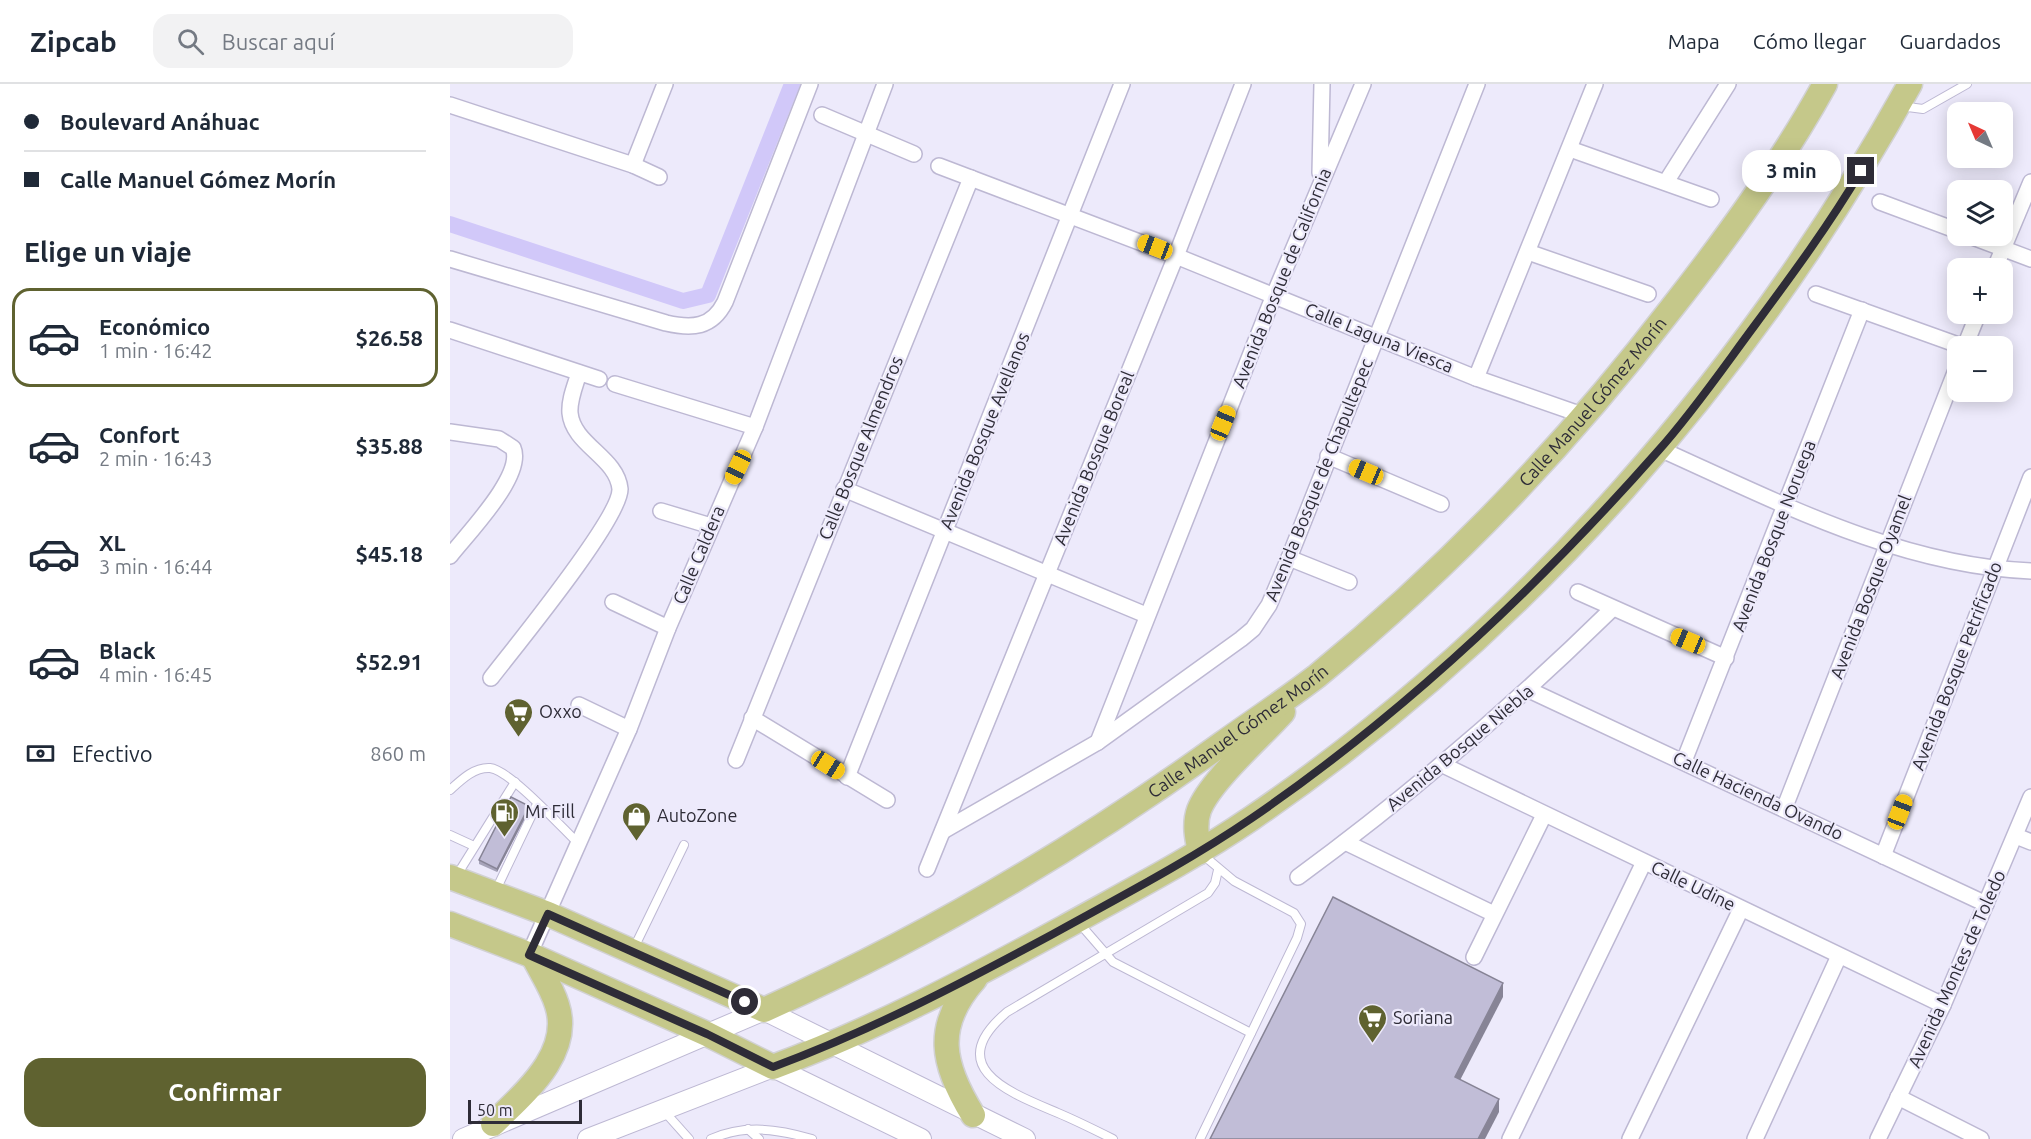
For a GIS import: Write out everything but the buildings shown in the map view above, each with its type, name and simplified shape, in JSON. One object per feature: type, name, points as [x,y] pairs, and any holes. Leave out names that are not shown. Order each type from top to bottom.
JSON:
[{"type":"main road","name":"Calle Manuel Gómez Morín","points":[[764,1010],[831,980],[926,931],[1039,868],[1141,802],[1315,677],[1444,562],[1537,470],[1585,416],[1689,287],[1750,203],[1825,84]]},
{"type":"main road","points":[[450,924],[531,955],[707,1034],[773,1067],[835,1044],[979,974],[1200,852],[1251,819],[1332,760],[1431,677],[1549,567],[1660,449],[1810,250],[1850,190],[1910,84]]},
{"type":"main road","points":[[1200,852],[1197,821],[1199,809],[1209,794],[1315,677]]},
{"type":"main road","points":[[453,878],[548,914],[764,1010]]},
{"type":"main road","points":[[493,1124],[538,1078],[557,1042],[561,1026],[558,1007],[531,955]]},
{"type":"main road","points":[[973,1114],[956,1087],[946,1044],[947,1024],[955,1005],[979,974]]},
{"type":"street","points":[[633,165],[665,84]]},
{"type":"street","points":[[450,259],[666,324],[684,327],[706,324],[717,315],[725,302],[810,84]]},
{"type":"street","name":"Calle Caldera","points":[[531,955],[629,729],[668,628],[755,427],[885,84]]},
{"type":"street","name":"Avenida Bosque Avellanos","points":[[847,777],[1122,84]]},
{"type":"street","name":"Avenida Bosque Boreal","points":[[927,869],[1176,256],[1243,84]]},
{"type":"street","points":[[1319,188],[1323,124],[1322,84]]},
{"type":"street","name":"Avenida Bosque de California","points":[[1098,742],[1146,615],[1274,295],[1363,84]]},
{"type":"street","name":"Avenida Bosque de Chapultepec","points":[[943,831],[1098,742],[1253,629],[1269,605],[1290,558],[1328,456],[1477,84]]},
{"type":"street","points":[[1476,378],[1595,84]]},
{"type":"street","points":[[1666,182],[1728,84]]},
{"type":"street","points":[[450,105],[633,165],[659,177]]},
{"type":"street","points":[[822,115],[914,154]]},
{"type":"street","points":[[1570,149],[1711,199]]},
{"type":"street","name":"Calle Laguna Viesca","points":[[939,166],[1176,256],[1375,339],[1476,378],[1585,416]]},
{"type":"street","name":"Calle Bosque Almendros","points":[[736,760],[843,489],[971,178]]},
{"type":"street","points":[[1999,258],[2031,182]]},
{"type":"street","points":[[1880,202],[1947,227]]},
{"type":"street","points":[[1998,246],[2031,259]]},
{"type":"street","points":[[1528,252],[1648,294]]},
{"type":"street","points":[[1816,294],[1947,340]]},
{"type":"street","name":"Avenida Bosque Noruega","points":[[1684,761],[1862,310]]},
{"type":"street","points":[[450,330],[599,379]]},
{"type":"street","points":[[491,678],[602,528],[618,500],[618,479],[572,421],[570,403],[579,374]]},
{"type":"street","points":[[615,384],[755,427]]},
{"type":"street","name":"Avenida Bosque Oyamel","points":[[1784,809],[1947,393]]},
{"type":"street","points":[[450,432],[499,439],[513,448],[516,459],[510,477],[450,556]]},
{"type":"street","points":[[1660,449],[1785,505],[1888,544],[1936,558],[1995,570],[2031,571]]},
{"type":"street","points":[[1328,456],[1441,504]]},
{"type":"street","name":"Avenida Bosque Petrificado","points":[[1883,856],[2031,477]]},
{"type":"street","points":[[843,489],[1146,615]]},
{"type":"street","points":[[661,511],[711,526]]},
{"type":"street","points":[[1290,558],[1349,582]]},
{"type":"street","points":[[1578,592],[1612,609],[1726,657]]},
{"type":"street","points":[[613,602],[668,628]]},
{"type":"street","name":"Avenida Bosque Niebla","points":[[1298,877],[1443,765],[1529,690],[1612,609]]},
{"type":"street","name":"Calle Hacienda Ovando","points":[[1529,690],[1986,904]]},
{"type":"street","points":[[579,705],[629,729]]},
{"type":"street","points":[[752,718],[887,800]]},
{"type":"street","name":"Calle Udine","points":[[1443,765],[1943,1005]]},
{"type":"street","name":"Avenida Montes de Toledo","points":[[1878,1139],[1943,1005],[2031,797]]},
{"type":"street","points":[[1474,957],[1544,815]]},
{"type":"street","points":[[2016,836],[2031,842]]},
{"type":"street","points":[[1345,842],[1494,914]]},
{"type":"street","points":[[1510,1139],[1644,862]]},
{"type":"street","points":[[1630,1139],[1742,909]]},
{"type":"street","points":[[1755,1139],[1839,956]]},
{"type":"street","points":[[764,1010],[1025,1139]]},
{"type":"street","name":"Calle Manuel Gómez Morín","points":[[463,1139],[493,1124],[764,1010]]},
{"type":"street","points":[[588,1139],[773,1067],[897,1133],[921,1139]]},
{"type":"street","points":[[1898,1097],[1981,1139]]},
{"type":"lane","points":[[1898,106],[1923,109],[1967,84]]},
{"type":"lane","points":[[450,790],[471,773],[481,769],[500,771],[515,782],[579,844]]},
{"type":"lane","points":[[453,878],[515,782]]},
{"type":"lane","points":[[494,893],[537,804]]},
{"type":"lane","points":[[450,835],[474,846]]},
{"type":"lane","points":[[632,951],[684,845]]},
{"type":"lane","points":[[1200,852],[1218,870],[1246,889],[1294,913],[1301,924],[1297,938],[1200,1139]]},
{"type":"lane","points":[[1113,1139],[1000,1087],[987,1073],[982,1054],[986,1034],[1007,1012],[1208,893],[1215,883],[1218,870]]},
{"type":"lane","points":[[1077,920],[1105,955],[1138,977],[1251,1033]]},
{"type":"lane","points":[[663,1110],[689,1139]]},
{"type":"lane","points":[[711,1139],[748,1129],[770,1129],[812,1139]]},
{"type":"lane","points":[[748,1129],[759,1139]]},
{"type":"waterway","points":[[450,224],[683,301],[708,295],[792,84]]},
{"type":"place","name":"Oxxo","points":[[518,738]]},
{"type":"place","name":"Mr Fill","points":[[504,838]]},
{"type":"place","name":"AutoZone","points":[[636,842]]},
{"type":"place","name":"Soriana","points":[[1372,1044]]},
{"type":"route","points":[[745,1002],[548,914],[529,955],[707,1034],[773,1067],[835,1044],[979,974],[1207,848],[1332,760],[1431,677],[1549,567],[1627,486],[1696,404],[1810,250],[1861,171]]}]
